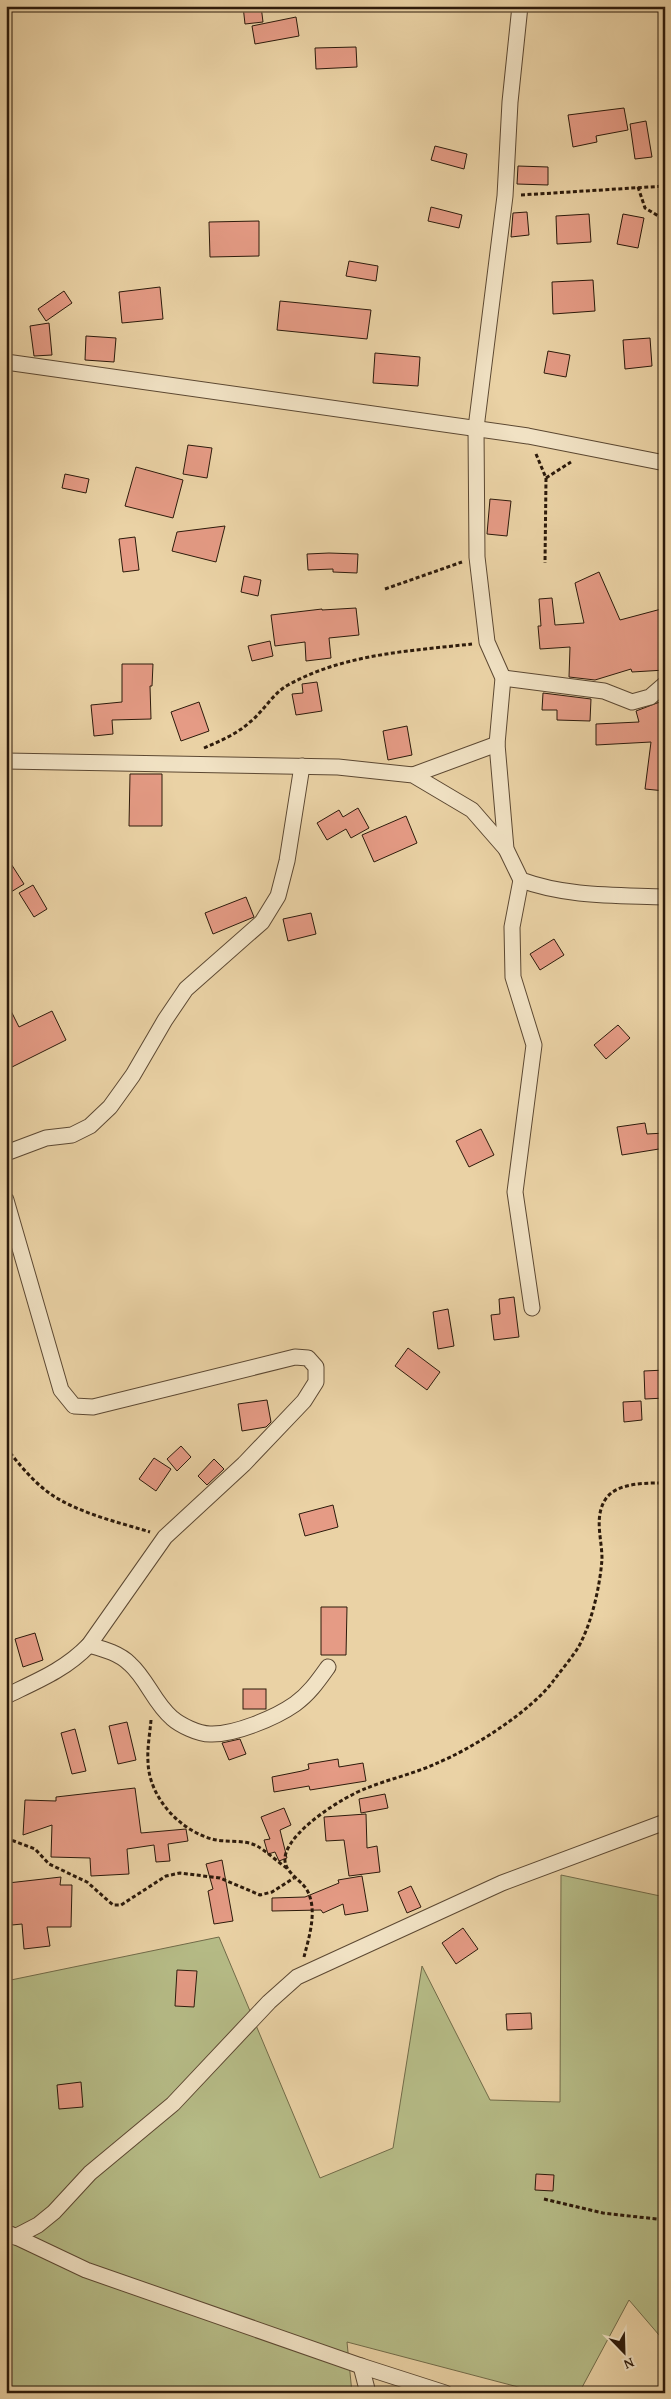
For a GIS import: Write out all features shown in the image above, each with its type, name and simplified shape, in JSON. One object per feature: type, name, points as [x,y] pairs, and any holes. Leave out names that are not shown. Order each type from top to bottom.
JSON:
[{"type":"street","points":[[506,849],[497,744],[504,678],[487,642],[477,557],[476,428],[506,196],[510,102],[520,6]]},
{"type":"street","points":[[6,362],[476,428],[665,462]]},
{"type":"street","points":[[504,678],[604,691],[632,702],[650,697],[665,684]]},
{"type":"street","points":[[412,775],[497,744]]},
{"type":"street","points":[[6,761],[338,767],[412,775],[472,810],[506,849],[521,880],[512,927],[513,977],[534,1045],[515,1192],[532,1308]]},
{"type":"street","points":[[6,1153],[46,1138],[72,1135],[90,1126],[110,1106],[121,1091],[186,989],[262,922],[278,896],[287,861],[302,766]]},
{"type":"street","points":[[521,880],[543,888],[572,893],[665,897]]},
{"type":"street","points":[[6,1200],[61,1390],[74,1406],[93,1407],[295,1357],[308,1358],[316,1367],[316,1382],[297,1408],[244,1464],[165,1537],[89,1645],[75,1660],[57,1672],[6,1696]]},
{"type":"street","points":[[89,1645],[117,1655],[130,1664],[173,1719],[194,1730],[209,1734],[235,1732],[294,1705],[311,1690],[328,1668]]},
{"type":"street","points":[[10,2235],[38,2225],[54,2212],[90,2173],[173,2104],[270,2002],[297,1977],[502,1884],[665,1822]]},
{"type":"street","points":[[10,2235],[86,2270],[361,2366],[445,2393]]},
{"type":"street","points":[[361,2366],[368,2393]]},
{"type":"path","points":[[506,196],[665,186]]},
{"type":"path","points":[[638,188],[644,208],[665,220]]},
{"type":"path","points":[[528,436],[546,478],[545,564]]},
{"type":"path","points":[[385,589],[477,557]]},
{"type":"path","points":[[200,749],[226,738],[250,722],[275,694],[287,686],[329,666],[399,652],[487,642]]},
{"type":"path","points":[[6,1448],[23,1468],[52,1495],[95,1515],[165,1537]]},
{"type":"path","points":[[288,1869],[285,1856],[292,1841],[311,1823],[337,1805],[368,1787],[436,1764],[519,1715],[543,1695],[579,1646],[597,1596],[602,1558],[599,1512],[606,1498],[620,1488],[642,1484],[665,1483]]},
{"type":"path","points":[[152,1694],[148,1762],[152,1786],[162,1804],[180,1822],[203,1836],[226,1842],[257,1846],[288,1869],[294,1878],[308,1890],[311,1904],[311,1931],[297,1977]]},
{"type":"path","points":[[6,1838],[35,1849],[48,1864],[87,1882],[113,1905],[121,1905],[166,1876],[180,1873],[220,1878],[260,1895],[272,1892],[294,1878]]},
{"type":"path","points":[[544,2199],[603,2213],[665,2220]]},
{"type":"green space","points":[[561,1875],[665,1897],[665,2342],[629,2300],[579,2393],[541,2393],[347,2342],[352,2393],[6,2393],[6,1981],[219,1937],[320,2178],[393,2148],[422,1966],[490,2100],[560,2102]]},
{"type":"building","points":[[243,6],[261,6],[263,22],[245,24]]},
{"type":"building","points":[[296,17],[299,36],[255,44],[252,26]]},
{"type":"building","points":[[356,47],[357,67],[316,69],[315,48]]},
{"type":"building","points":[[624,108],[628,130],[596,136],[597,142],[573,147],[568,115]]},
{"type":"building","points":[[646,121],[652,157],[635,159],[630,124]]},
{"type":"building","points":[[435,146],[467,154],[464,169],[431,160]]},
{"type":"building","points":[[518,166],[548,167],[548,185],[517,184]]},
{"type":"building","points":[[431,207],[462,215],[459,228],[428,221]]},
{"type":"building","points":[[527,212],[529,235],[511,237],[513,213]]},
{"type":"building","points":[[589,214],[591,242],[557,244],[556,216]]},
{"type":"building","points":[[623,214],[644,218],[638,248],[617,244]]},
{"type":"building","points":[[259,221],[259,256],[210,257],[209,222]]},
{"type":"building","points":[[349,261],[378,266],[376,281],[346,276]]},
{"type":"building","points":[[593,280],[595,311],[553,314],[552,282]]},
{"type":"building","points":[[160,287],[163,319],[122,323],[119,292]]},
{"type":"building","points":[[64,291],[72,303],[46,321],[38,309]]},
{"type":"building","points":[[280,301],[371,310],[367,339],[277,330]]},
{"type":"building","points":[[49,323],[52,355],[34,356],[30,326]]},
{"type":"building","points":[[86,336],[116,338],[114,362],[85,360]]},
{"type":"building","points":[[650,338],[652,366],[625,369],[623,340]]},
{"type":"building","points":[[548,351],[570,355],[566,377],[544,373]]},
{"type":"building","points":[[375,353],[420,357],[418,386],[373,383]]},
{"type":"building","points":[[188,445],[212,448],[207,478],[183,474]]},
{"type":"building","points":[[136,467],[183,480],[173,518],[125,506]]},
{"type":"building","points":[[65,474],[89,479],[86,493],[62,488]]},
{"type":"building","points":[[490,499],[511,501],[507,536],[487,534]]},
{"type":"building","points":[[225,526],[216,562],[172,551],[177,532]]},
{"type":"building","points":[[135,537],[139,570],[123,572],[119,539]]},
{"type":"building","points":[[307,554],[358,554],[357,573],[333,572],[333,569],[308,570]]},
{"type":"building","points":[[599,572],[620,620],[665,608],[665,670],[632,672],[631,669],[595,680],[569,677],[570,647],[540,649],[538,626],[541,626],[539,599],[552,598],[555,625],[584,623],[575,583]]},
{"type":"building","points":[[244,576],[261,580],[258,596],[241,592]]},
{"type":"building","points":[[356,608],[359,635],[329,638],[331,658],[306,661],[305,642],[275,646],[271,615],[322,609]]},
{"type":"building","points":[[270,641],[273,656],[252,661],[248,646]]},
{"type":"building","points":[[122,664],[153,664],[152,686],[150,686],[151,719],[112,720],[113,734],[94,736],[91,705],[122,702]]},
{"type":"building","points":[[317,682],[322,711],[296,715],[292,694],[303,693],[302,684]]},
{"type":"building","points":[[543,693],[591,699],[590,721],[557,720],[557,710],[542,710]]},
{"type":"building","points":[[665,700],[665,791],[645,789],[651,742],[596,745],[596,724],[639,722],[636,711]]},
{"type":"building","points":[[199,702],[209,731],[181,741],[171,712]]},
{"type":"building","points":[[407,726],[412,755],[388,760],[383,731]]},
{"type":"building","points":[[130,774],[162,774],[162,826],[129,826]]},
{"type":"building","points":[[358,808],[369,828],[351,838],[346,829],[327,840],[317,823],[339,810],[343,817]]},
{"type":"building","points":[[406,816],[417,843],[374,862],[362,835]]},
{"type":"building","points":[[6,856],[24,884],[6,895]]},
{"type":"building","points":[[33,885],[47,909],[34,917],[19,893]]},
{"type":"building","points":[[246,897],[254,917],[213,934],[205,913]]},
{"type":"building","points":[[311,913],[316,934],[288,941],[283,919]]},
{"type":"building","points":[[554,939],[564,955],[540,970],[530,954]]},
{"type":"building","points":[[6,1001],[19,1027],[52,1011],[66,1040],[6,1070]]},
{"type":"building","points":[[618,1025],[630,1038],[606,1059],[594,1045]]},
{"type":"building","points":[[645,1123],[647,1134],[665,1133],[665,1148],[622,1155],[617,1127]]},
{"type":"building","points":[[481,1129],[494,1155],[469,1167],[456,1141]]},
{"type":"building","points":[[514,1297],[519,1337],[494,1340],[491,1315],[500,1314],[499,1299]]},
{"type":"building","points":[[448,1309],[454,1346],[438,1349],[433,1312]]},
{"type":"building","points":[[408,1348],[440,1372],[427,1390],[395,1366]]},
{"type":"building","points":[[665,1370],[665,1398],[645,1399],[644,1371]]},
{"type":"building","points":[[267,1400],[271,1422],[266,1427],[242,1431],[238,1404]]},
{"type":"building","points":[[641,1401],[642,1420],[624,1422],[623,1402]]},
{"type":"building","points":[[181,1446],[191,1457],[177,1471],[167,1459]]},
{"type":"building","points":[[154,1458],[171,1469],[156,1491],[139,1479]]},
{"type":"building","points":[[214,1459],[224,1469],[207,1485],[198,1476]]},
{"type":"building","points":[[333,1505],[338,1527],[305,1536],[299,1514]]},
{"type":"building","points":[[321,1607],[347,1607],[346,1655],[321,1655]]},
{"type":"building","points":[[35,1633],[43,1660],[23,1667],[15,1639]]},
{"type":"building","points":[[243,1689],[266,1689],[266,1709],[243,1709]]},
{"type":"building","points":[[127,1722],[136,1760],[118,1764],[109,1726]]},
{"type":"building","points":[[75,1729],[86,1771],[72,1774],[61,1733]]},
{"type":"building","points":[[240,1739],[246,1754],[229,1760],[222,1743]]},
{"type":"building","points":[[338,1759],[339,1767],[363,1763],[366,1781],[310,1790],[309,1786],[274,1792],[272,1777],[309,1769],[308,1764]]},
{"type":"building","points":[[135,1788],[141,1833],[186,1829],[188,1841],[168,1844],[170,1861],[156,1862],[154,1845],[127,1849],[129,1874],[91,1876],[90,1858],[51,1857],[52,1825],[23,1835],[25,1800],[56,1801],[56,1797]]},
{"type":"building","points":[[385,1794],[388,1808],[361,1813],[359,1799]]},
{"type":"building","points":[[284,1808],[291,1825],[280,1830],[287,1858],[279,1861],[275,1852],[268,1854],[264,1840],[270,1839],[261,1817]]},
{"type":"building","points":[[366,1814],[367,1848],[377,1846],[380,1872],[349,1876],[344,1840],[326,1841],[324,1817]]},
{"type":"building","points":[[222,1860],[233,1921],[214,1924],[208,1891],[213,1889],[206,1864]]},
{"type":"building","points":[[362,1876],[368,1911],[345,1915],[343,1904],[323,1913],[321,1910],[272,1911],[272,1898],[305,1897],[339,1883],[338,1880]]},
{"type":"building","points":[[61,1877],[60,1885],[72,1885],[71,1927],[47,1927],[50,1946],[24,1949],[22,1924],[12,1925],[8,1883]]},
{"type":"building","points":[[411,1886],[421,1907],[407,1913],[398,1892]]},
{"type":"building","points":[[463,1928],[478,1949],[456,1964],[442,1943]]},
{"type":"building","points":[[177,1970],[197,1971],[194,2007],[175,2006]]},
{"type":"building","points":[[531,2013],[532,2029],[507,2030],[506,2014]]},
{"type":"building","points":[[81,2082],[83,2107],[59,2109],[57,2085]]},
{"type":"building","points":[[536,2174],[554,2175],[553,2191],[535,2190]]}]
